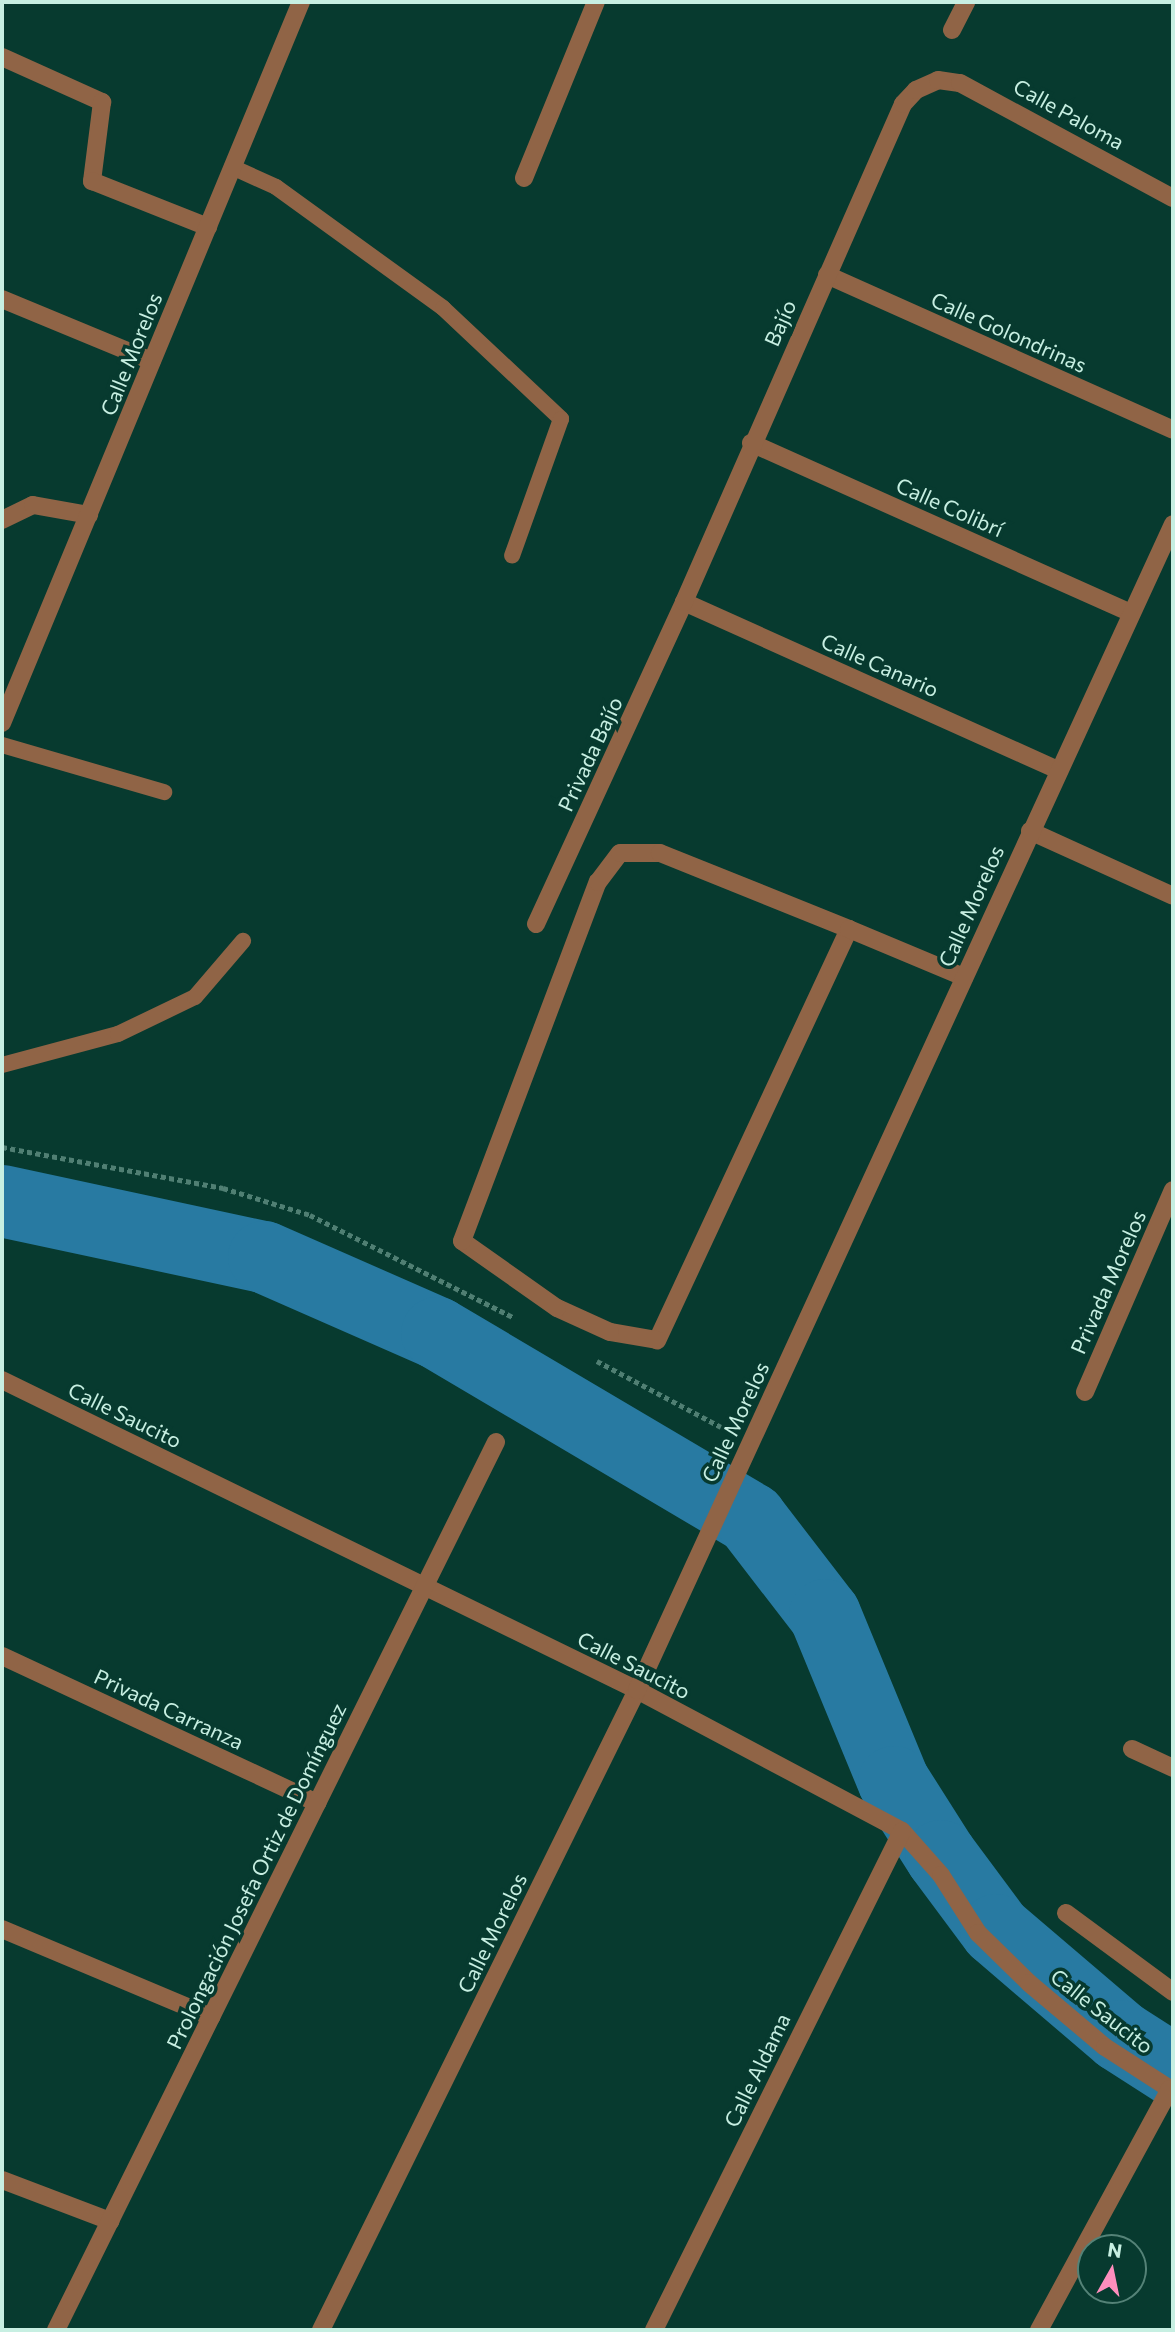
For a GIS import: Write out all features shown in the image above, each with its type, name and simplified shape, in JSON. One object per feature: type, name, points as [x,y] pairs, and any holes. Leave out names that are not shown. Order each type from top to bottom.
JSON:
[{"type":"street","name":"Calle Morelos","points":[[2,723],[301,2]]},
{"type":"street","points":[[524,178],[596,2]]},
{"type":"street","points":[[952,30],[966,2]]},
{"type":"street","points":[[2,57],[102,102],[104,111],[92,181],[208,228]]},
{"type":"street","name":"Calle Paloma","points":[[938,80],[981,91],[1173,198]]},
{"type":"street","name":"Bajío","points":[[684,602],[751,443],[902,104],[916,90],[938,80]]},
{"type":"street","name":"Calle Golondrinas","points":[[827,275],[1173,430]]},
{"type":"street","points":[[2,299],[152,361]]},
{"type":"street","name":"Calle Colibrí","points":[[751,443],[1131,613]]},
{"type":"street","points":[[2,520],[33,505],[89,515]]},
{"type":"street","name":"Calle Morelos","points":[[321,2330],[637,1690],[1057,770],[1172,527]]},
{"type":"street","name":"Calle Canario","points":[[684,602],[1057,770]]},
{"type":"street","name":"Privada Bajío","points":[[536,925],[684,602]]},
{"type":"street","points":[[1030,831],[1173,896]]},
{"type":"street","points":[[849,929],[657,1339],[610,1332],[557,1308],[462,1241],[598,882],[621,853],[660,853],[849,929],[964,977]]},
{"type":"street","name":"Privada Morelos","points":[[1085,1392],[1173,1190]]},
{"type":"street","name":"Calle Saucito","points":[[2,1380],[637,1690],[902,1831],[941,1875],[978,1933],[1021,1975],[1105,2047],[1172,2089]]},
{"type":"street","name":"Prolongación Josefa Ortiz de Domínguez","points":[[55,2330],[496,1442]]},
{"type":"street","name":"Privada Carranza","points":[[2,1656],[317,1803]]},
{"type":"street","points":[[1132,1749],[1173,1768]]},
{"type":"street","name":"Calle Aldama","points":[[654,2330],[902,1831]]},
{"type":"street","points":[[1066,1913],[1173,1992]]},
{"type":"street","points":[[2,1929],[211,2017]]},
{"type":"street","points":[[1039,2330],[1172,2089]]},
{"type":"street","points":[[2,2180],[110,2221]]},
{"type":"lane","points":[[232,167],[276,187],[443,308],[561,419],[512,556]]},
{"type":"lane","points":[[2,745],[164,792]]},
{"type":"lane","points":[[2,1065],[118,1034],[195,997],[243,941]]},
{"type":"path","points":[[2,1147],[223,1188],[310,1215],[519,1320]]},
{"type":"path","points":[[592,1359],[750,1442]]},
{"type":"waterway","points":[[2,1201],[264,1257],[437,1333],[751,1519],[825,1615],[894,1782],[941,1856],[996,1930],[1120,2036],[1173,2070]]}]
